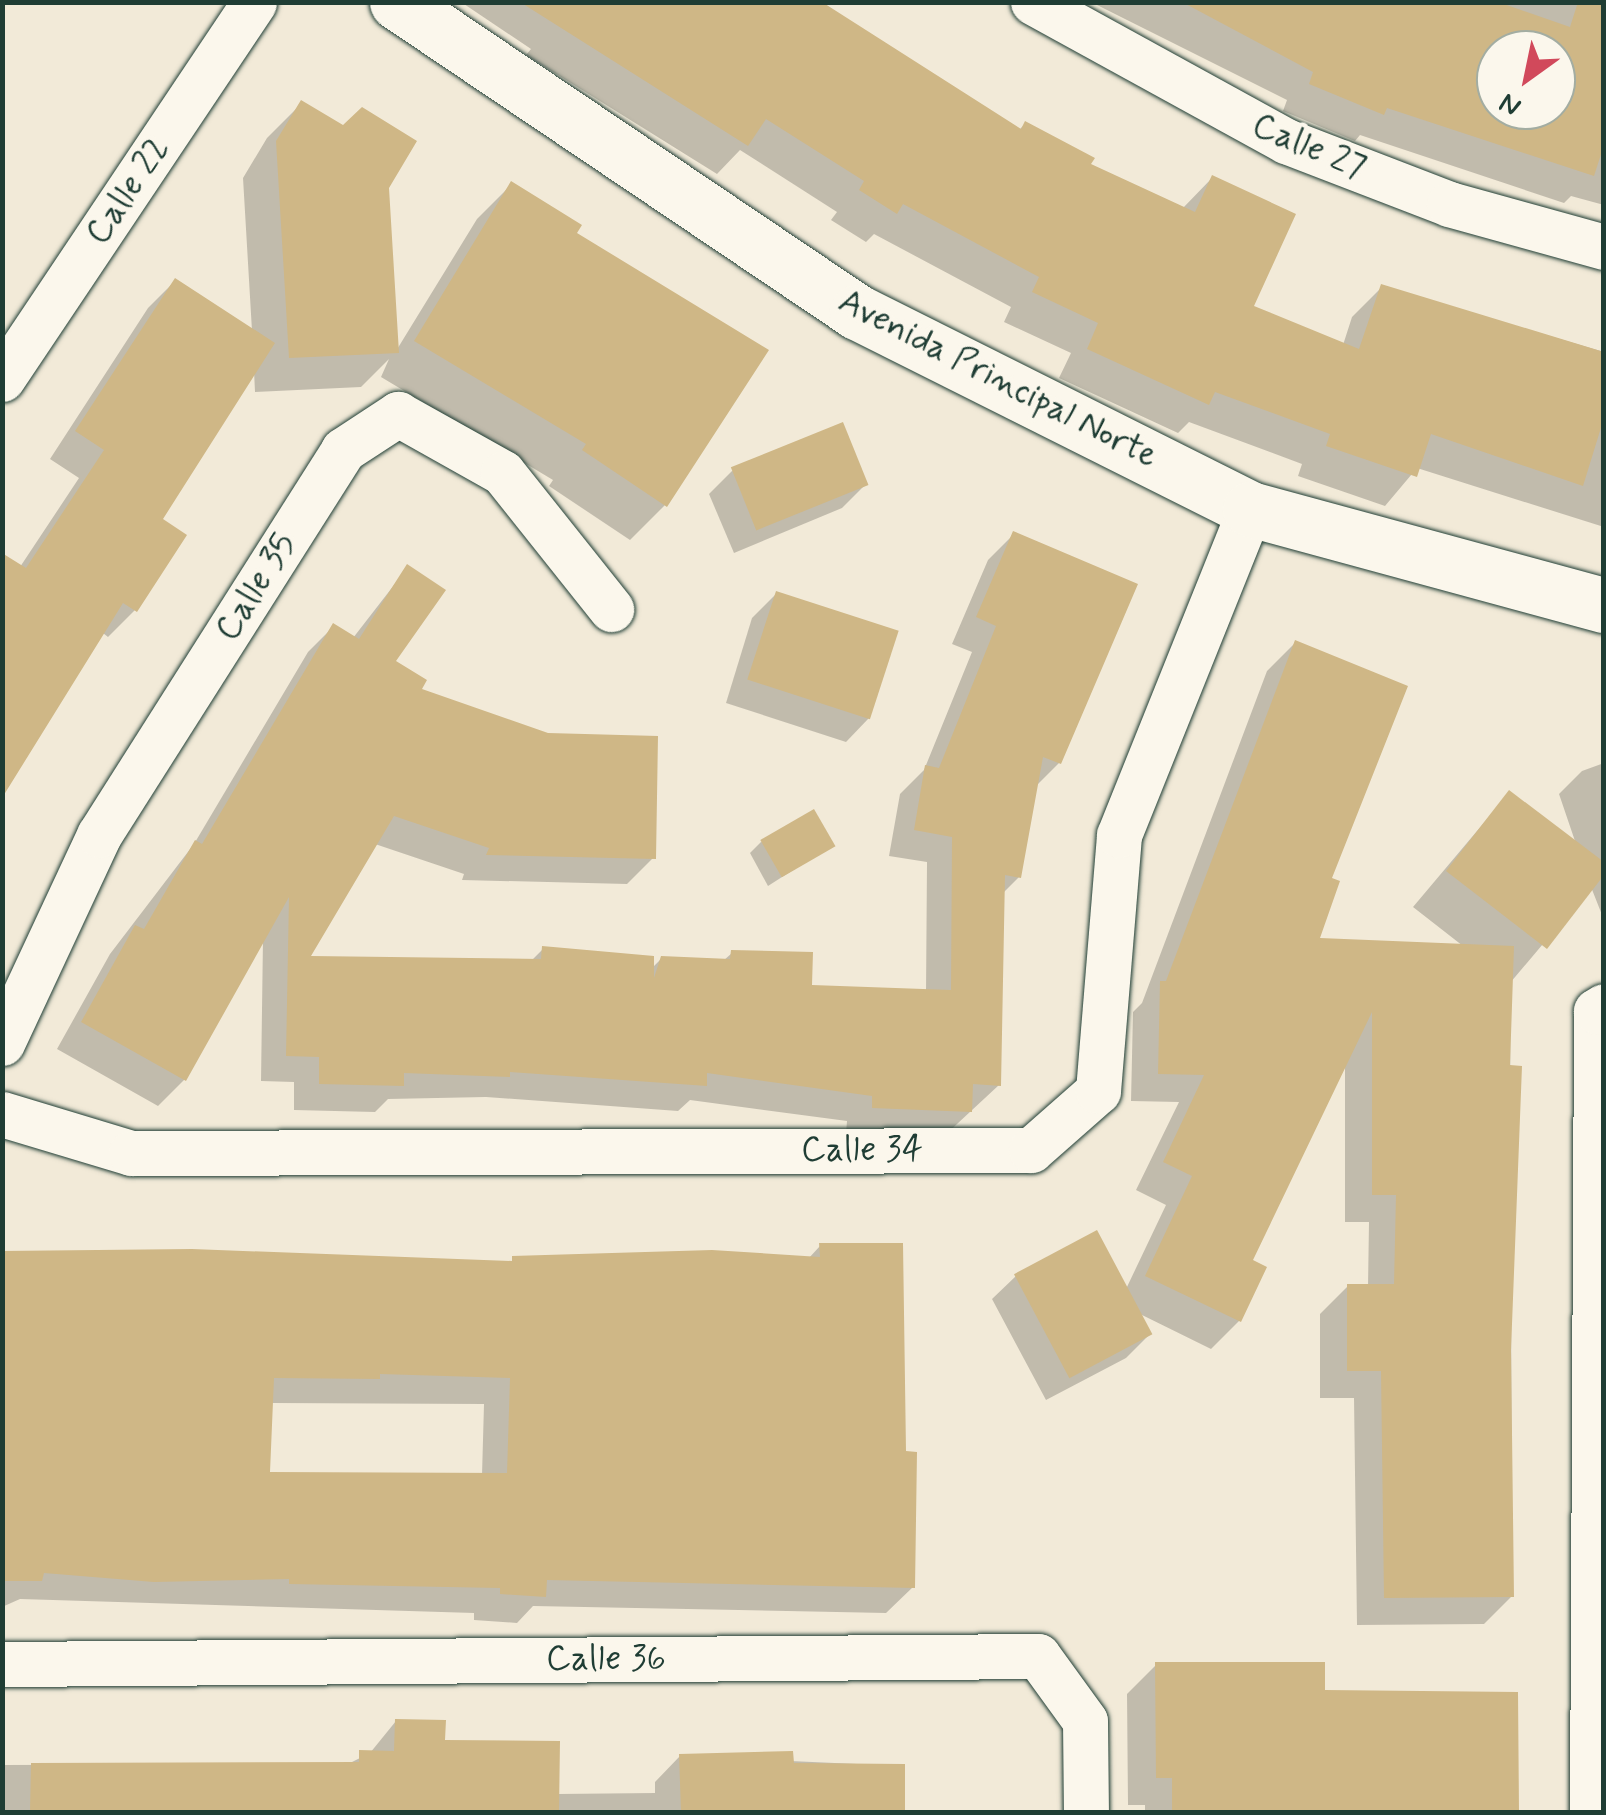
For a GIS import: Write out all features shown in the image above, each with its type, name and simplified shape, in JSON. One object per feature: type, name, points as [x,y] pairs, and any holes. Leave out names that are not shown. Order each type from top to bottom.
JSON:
[{"type":"street","name":"Calle 22","points":[[2,379],[254,2]]},
{"type":"street","name":"Avenida Principal Norte","points":[[397,2],[857,312],[1250,508],[1604,606]]},
{"type":"street","name":"Calle 27","points":[[1033,2],[1286,140],[1450,204],[1604,247]]},
{"type":"street","name":"Calle 35","points":[[2,1042],[99,835],[343,450],[398,414],[503,473],[611,609]]},
{"type":"street","name":"Calle 34","points":[[2,1114],[131,1153],[1031,1150],[1098,1091],[1119,836],[1250,508]]},
{"type":"street","points":[[1592,1812],[1596,1011],[1604,1006]]},
{"type":"street","name":"Calle 36","points":[[2,1664],[1038,1656],[1084,1721],[1086,1812]]},
{"type":"building","points":[[520,2],[822,2],[1021,129],[1025,121],[1095,158],[1091,164],[1195,212],[1212,175],[1296,214],[1254,306],[1359,349],[1381,284],[1604,352],[1604,418],[1583,486],[1431,434],[1417,477],[1326,446],[1330,434],[1215,392],[1209,405],[1087,349],[1098,323],[1032,292],[1039,277],[903,204],[897,214],[859,190],[864,181],[766,119],[748,146]]},
{"type":"building","points":[[1182,2],[1498,2],[1570,27],[1578,2],[1604,2],[1604,145],[1594,176],[1387,108],[1384,115],[1309,84],[1313,72]]},
{"type":"building","points":[[301,100],[343,125],[362,107],[417,141],[389,188],[399,353],[289,358],[276,141]]},
{"type":"building","points":[[511,181],[582,225],[577,233],[769,350],[667,507],[582,450],[586,444],[414,341]]},
{"type":"building","points":[[175,278],[275,343],[163,519],[187,535],[137,612],[123,603],[2,798],[2,553],[26,568],[104,450],[75,431]]},
{"type":"building","points":[[843,422],[868,485],[756,530],[731,467]]},
{"type":"building","points":[[1013,531],[1138,584],[1061,764],[1043,757],[1021,878],[1005,875],[1001,1086],[973,1084],[972,1112],[872,1108],[872,1096],[707,1073],[707,1086],[510,1072],[510,1077],[404,1073],[404,1086],[319,1084],[319,1057],[286,1056],[289,897],[186,1081],[81,1022],[135,925],[144,929],[195,840],[202,844],[333,623],[359,639],[407,564],[446,590],[396,661],[427,680],[422,689],[548,733],[658,736],[656,859],[486,855],[489,848],[394,816],[311,956],[541,959],[542,946],[654,956],[654,978],[661,956],[730,959],[731,950],[813,952],[812,985],[951,990],[952,837],[914,830],[925,765],[939,768],[996,626],[976,617]]},
{"type":"building","points":[[776,591],[899,631],[870,719],[747,679]]},
{"type":"building","points":[[1295,640],[1408,686],[1332,878],[1340,881],[1320,938],[1514,946],[1510,1065],[1522,1066],[1511,1350],[1514,1597],[1384,1598],[1381,1371],[1347,1371],[1347,1284],[1394,1284],[1396,1195],[1372,1195],[1372,1012],[1253,1260],[1267,1267],[1241,1322],[1145,1276],[1192,1176],[1163,1162],[1204,1075],[1158,1074],[1160,981],[1166,981]]},
{"type":"building","points":[[1509,790],[1604,862],[1604,875],[1547,949],[1446,871]]},
{"type":"building","points":[[814,809],[836,846],[782,877],[760,840]]},
{"type":"building","points":[[1097,1230],[1152,1334],[1069,1378],[1014,1274]]},
{"type":"building","points":[[819,1243],[903,1243],[906,1451],[917,1452],[915,1588],[547,1580],[546,1597],[500,1594],[500,1588],[289,1584],[289,1579],[154,1582],[44,1573],[42,1581],[2,1581],[2,1251],[192,1249],[512,1261],[512,1256],[712,1250],[820,1257]],"holes":[[[380,1374],[510,1378],[507,1473],[270,1472],[274,1378],[380,1379]]]},
{"type":"building","points":[[1155,1662],[1325,1662],[1325,1690],[1518,1692],[1519,1812],[1172,1812],[1172,1778],[1156,1778]]},
{"type":"building","points":[[395,1719],[446,1720],[445,1740],[560,1741],[559,1812],[30,1812],[31,1763],[359,1762],[359,1750],[394,1751]]},
{"type":"building","points":[[793,1751],[794,1763],[905,1764],[905,1812],[681,1812],[679,1754]]}]
